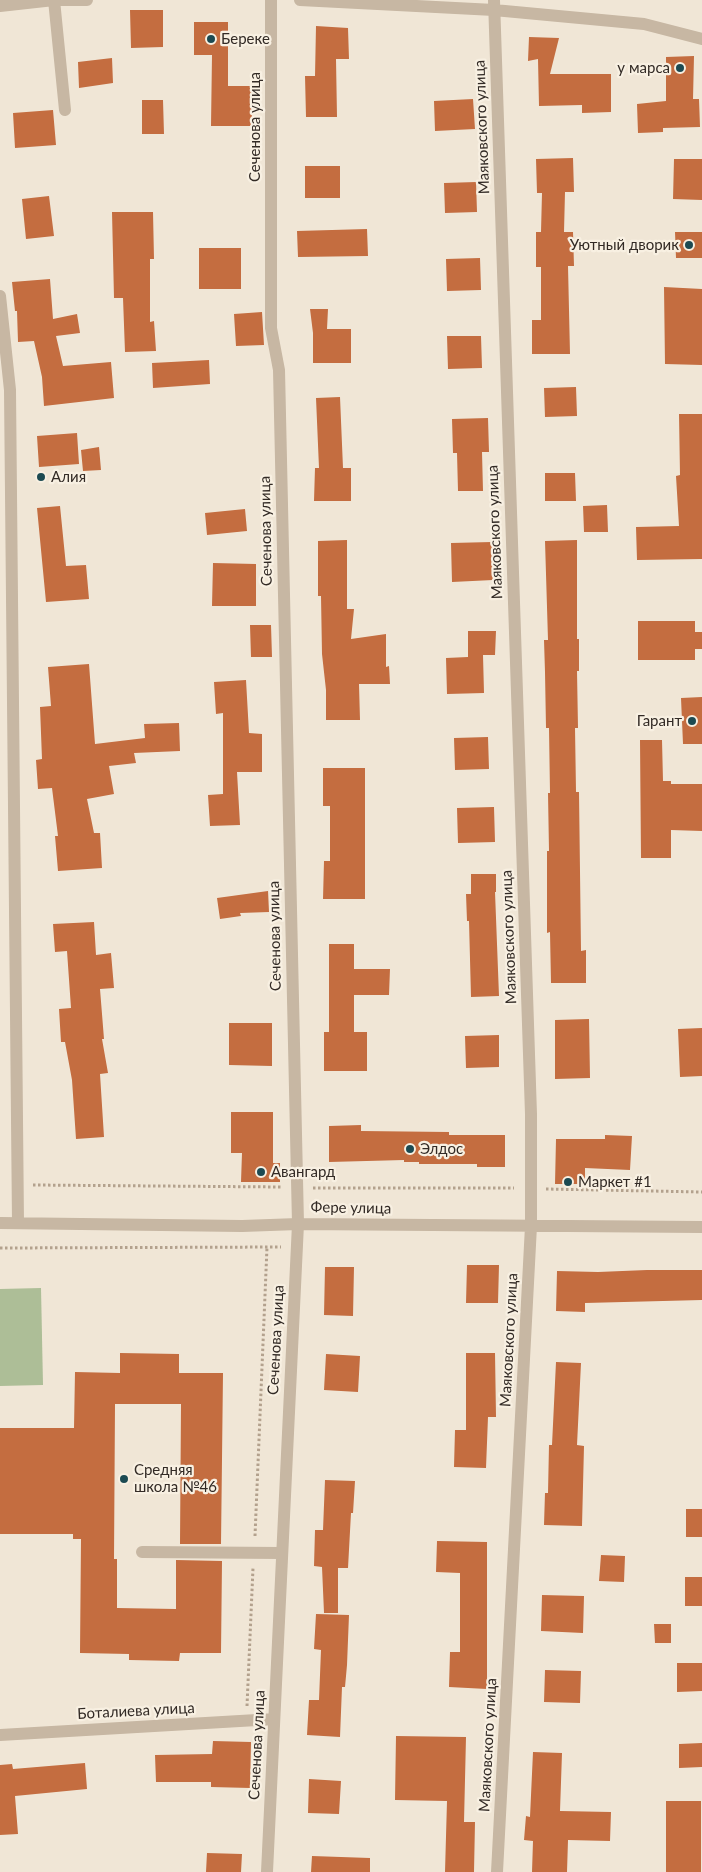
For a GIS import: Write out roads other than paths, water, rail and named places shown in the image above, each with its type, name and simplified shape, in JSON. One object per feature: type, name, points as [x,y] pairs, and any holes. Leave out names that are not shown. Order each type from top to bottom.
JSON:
[{"type":"street","points":[[54,0],[65,110]]},
{"type":"street","points":[[0,6],[54,0],[87,0]]},
{"type":"street","name":"Сеченова улица","points":[[267,1872],[298,1224],[279,370],[271,328],[271,0]]},
{"type":"street","points":[[300,0],[494,5],[644,24],[702,39]]},
{"type":"street","name":"Маяковского улица","points":[[494,5],[531,1104],[531,1226],[497,1872]]},
{"type":"street","points":[[0,296],[5,390],[18,1223]]},
{"type":"street","name":"Фере улица","points":[[0,1223],[242,1226],[298,1224],[702,1227]]},
{"type":"street","points":[[142,1552],[282,1553]]},
{"type":"street","name":"Боталиева улица","points":[[0,1735],[274,1719]]},
{"type":"place","name":"Береке","points":[[211,39]]},
{"type":"place","name":"у марса","points":[[680,68]]},
{"type":"place","name":"Уютный дворик","points":[[689,245]]},
{"type":"place","name":"Алия","points":[[41,477]]},
{"type":"place","name":"Гарант","points":[[692,721]]},
{"type":"place","name":"Элдос","points":[[410,1149]]},
{"type":"place","name":"Авангард","points":[[261,1172]]},
{"type":"place","name":"Маркет #1","points":[[568,1182]]},
{"type":"place","name":"Средняя школа №46","points":[[124,1479]]}]
